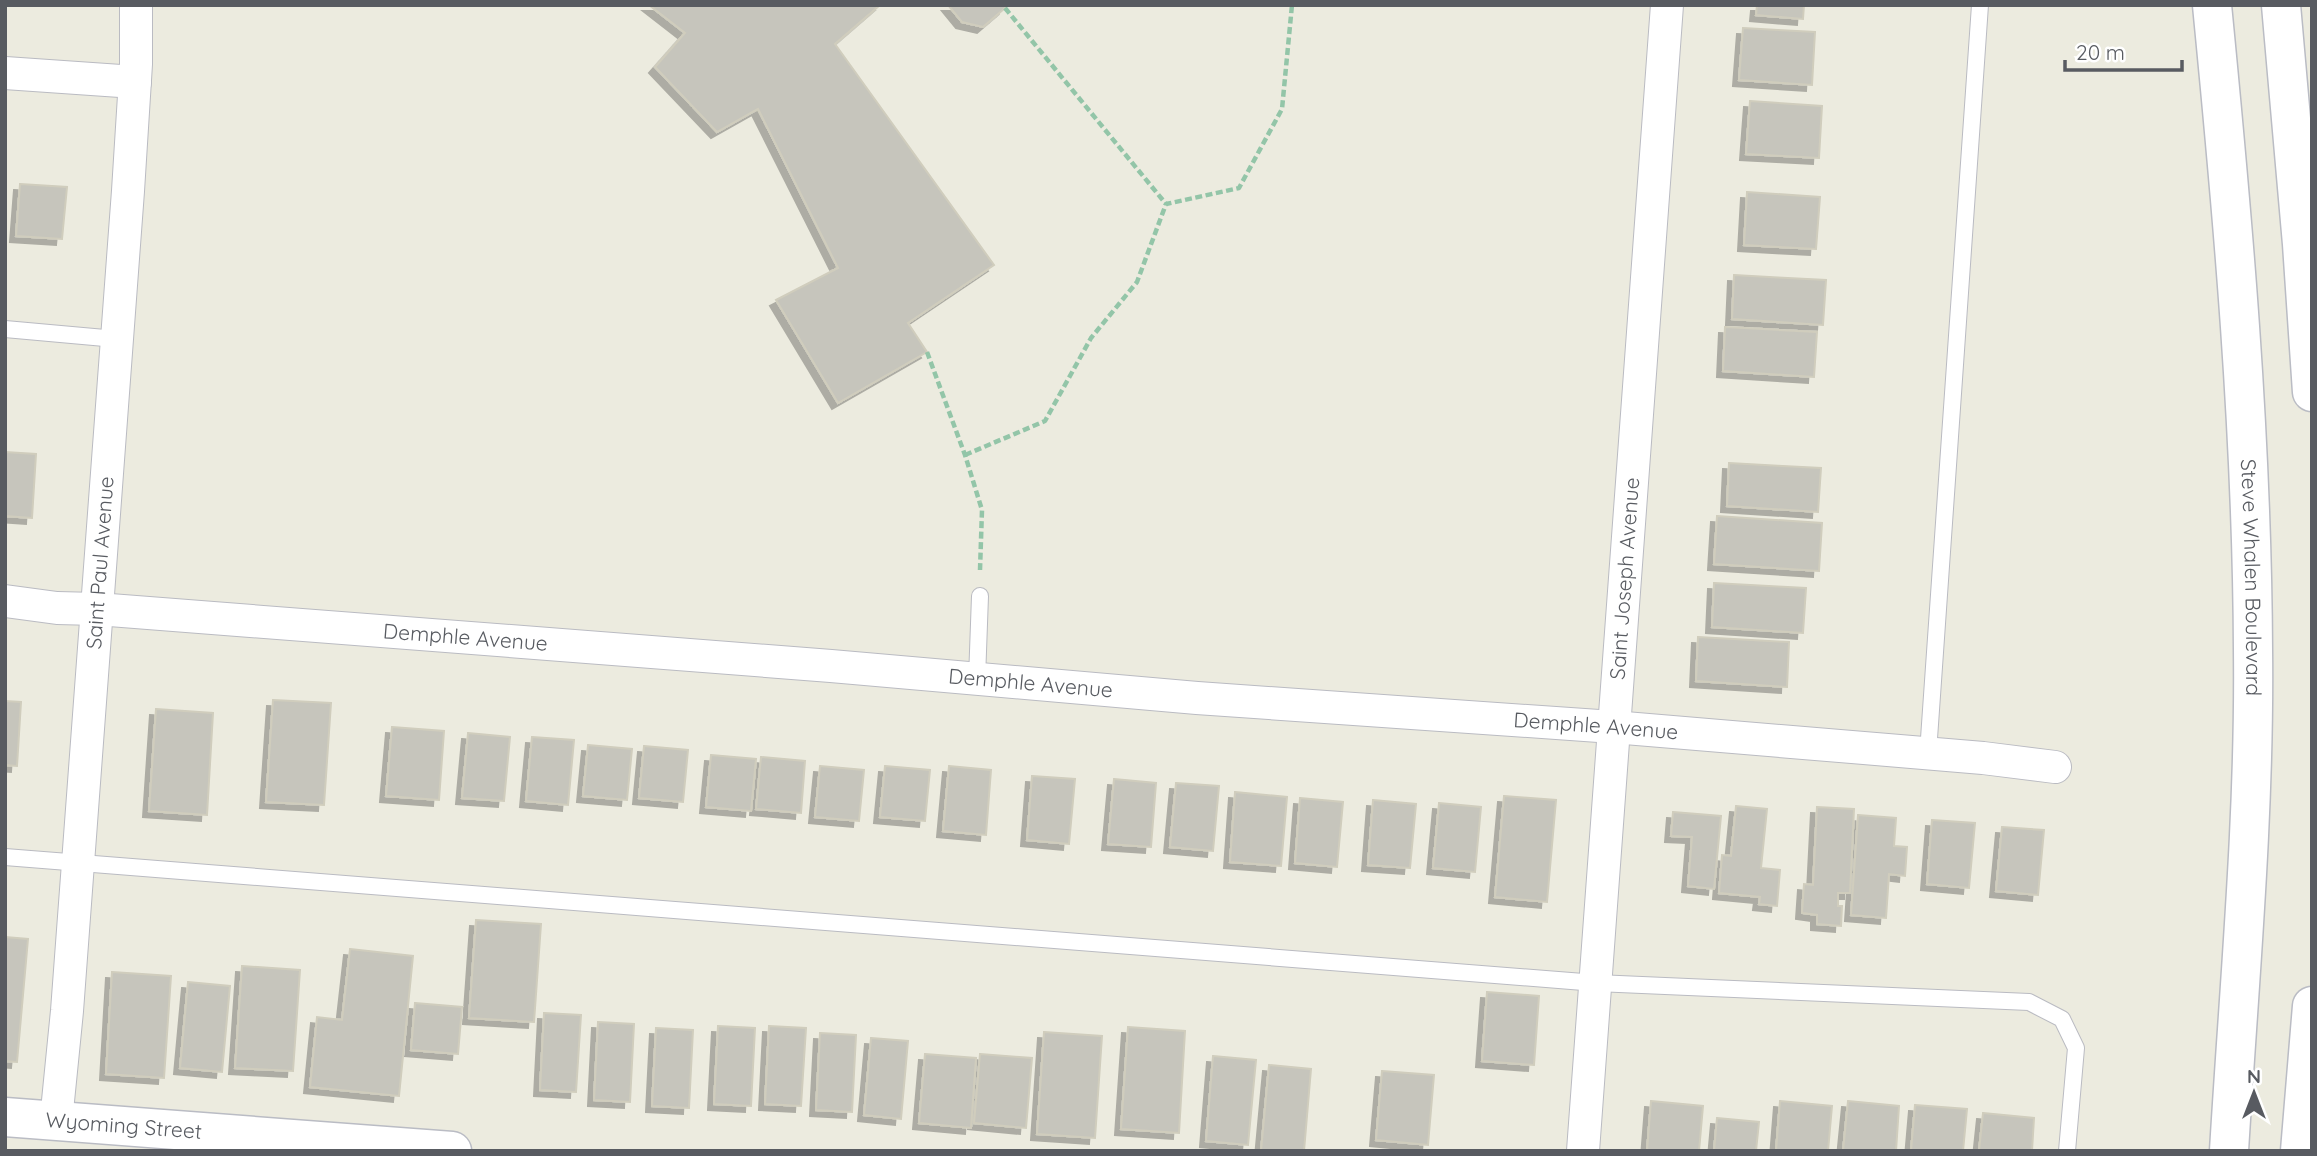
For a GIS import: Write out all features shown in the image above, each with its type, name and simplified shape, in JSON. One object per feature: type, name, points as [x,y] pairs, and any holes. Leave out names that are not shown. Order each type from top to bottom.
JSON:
[{"type":"street","name":"Saint Paul Avenue","points":[[56,1121],[67,1012],[117,340],[135,82],[136,5]]},
{"type":"street","name":"Saint Joseph Avenue","points":[[1583,1151],[1667,5]]},
{"type":"street","name":"Steve Whalen Boulevard","points":[[2212,5],[2242,348],[2250,509],[2253,652],[2251,766],[2229,1151]]},
{"type":"street","points":[[2281,5],[2312,392]]},
{"type":"street","points":[[5,73],[135,82]]},
{"type":"street","name":"Demphle Avenue","points":[[5,601],[57,608],[97,609],[1196,698],[1613,727],[1928,753],[2055,767]]},
{"type":"street","points":[[2300,1151],[2312,1006]]},
{"type":"street","name":"Wyoming Street","points":[[5,1117],[56,1121],[203,1141],[452,1151]]},
{"type":"lane","points":[[1928,753],[1980,5]]},
{"type":"lane","points":[[5,329],[117,340]]},
{"type":"lane","points":[[977,679],[980,596]]},
{"type":"lane","points":[[5,857],[1596,984],[2029,1002],[2062,1019],[2076,1048],[2067,1151]]},
{"type":"path","points":[[1166,204],[1239,188],[1282,109],[1292,5]]},
{"type":"path","points":[[1005,8],[1166,204]]},
{"type":"path","points":[[965,454],[1045,421],[1091,338],[1137,282],[1166,204]]},
{"type":"path","points":[[927,352],[965,454],[982,510],[980,596]]},
{"type":"building","points":[[649,5],[880,5],[835,44],[994,265],[908,323],[927,352],[838,403],[776,300],[838,268],[758,109],[717,132],[655,67],[685,33]]},
{"type":"building","points":[[948,5],[1005,5],[1005,8],[983,27],[962,22]]},
{"type":"building","points":[[1757,5],[1804,5],[1803,19],[1756,15]]},
{"type":"building","points":[[1743,28],[1815,32],[1812,85],[1739,80]]},
{"type":"building","points":[[1750,101],[1822,106],[1819,158],[1746,154]]},
{"type":"building","points":[[20,184],[67,187],[62,239],[16,236]]},
{"type":"building","points":[[1747,192],[1820,197],[1816,249],[1744,245]]},
{"type":"building","points":[[1734,275],[1826,280],[1823,325],[1732,319]]},
{"type":"building","points":[[1725,327],[1817,332],[1814,377],[1723,371]]},
{"type":"building","points":[[5,452],[36,454],[32,518],[5,516]]},
{"type":"building","points":[[1729,463],[1821,468],[1818,512],[1727,506]]},
{"type":"building","points":[[1717,516],[1822,523],[1819,571],[1714,564]]},
{"type":"building","points":[[1714,583],[1806,588],[1803,633],[1712,627]]},
{"type":"building","points":[[1698,637],[1789,642],[1787,687],[1696,681]]},
{"type":"building","points":[[273,700],[331,703],[324,805],[266,802]]},
{"type":"building","points":[[5,701],[21,702],[17,766],[5,765]]},
{"type":"building","points":[[156,709],[213,713],[207,815],[149,811]]},
{"type":"building","points":[[392,727],[444,731],[439,800],[386,796]]},
{"type":"building","points":[[468,733],[510,737],[504,801],[462,798]]},
{"type":"building","points":[[532,737],[574,740],[568,805],[526,801]]},
{"type":"building","points":[[588,745],[632,749],[627,800],[583,796]]},
{"type":"building","points":[[644,746],[688,750],[683,802],[639,798]]},
{"type":"building","points":[[711,755],[756,759],[751,811],[706,807]]},
{"type":"building","points":[[761,757],[805,761],[801,813],[756,809]]},
{"type":"building","points":[[820,766],[864,770],[859,821],[815,817]]},
{"type":"building","points":[[885,766],[930,770],[925,821],[880,817]]},
{"type":"building","points":[[949,766],[991,770],[986,835],[943,831]]},
{"type":"building","points":[[1032,776],[1075,779],[1069,844],[1027,840]]},
{"type":"building","points":[[1114,779],[1156,783],[1151,847],[1108,844]]},
{"type":"building","points":[[1176,783],[1219,786],[1213,851],[1170,847]]},
{"type":"building","points":[[1235,792],[1287,797],[1281,866],[1230,862]]},
{"type":"building","points":[[1504,796],[1556,800],[1547,902],[1495,897]]},
{"type":"building","points":[[1300,798],[1343,802],[1337,867],[1295,863]]},
{"type":"building","points":[[1373,800],[1416,804],[1410,868],[1368,865]]},
{"type":"building","points":[[1439,803],[1481,807],[1475,872],[1433,868]]},
{"type":"building","points":[[1736,806],[1767,809],[1761,868],[1780,870],[1777,906],[1759,904],[1760,897],[1719,893],[1722,855],[1731,856]]},
{"type":"building","points":[[1817,807],[1854,809],[1850,893],[1838,893],[1838,906],[1842,906],[1841,926],[1817,924],[1817,915],[1802,913],[1804,884],[1813,885]]},
{"type":"building","points":[[1673,812],[1721,816],[1714,889],[1688,886],[1692,837],[1671,836]]},
{"type":"building","points":[[1858,815],[1896,818],[1894,846],[1907,847],[1905,876],[1889,874],[1886,918],[1851,915]]},
{"type":"building","points":[[1932,820],[1975,823],[1969,888],[1927,884]]},
{"type":"building","points":[[2002,827],[2044,830],[2038,895],[1996,891]]},
{"type":"building","points":[[476,920],[541,924],[534,1022],[469,1018]]},
{"type":"building","points":[[5,937],[28,939],[17,1062],[5,1061]]},
{"type":"building","points":[[350,949],[413,956],[399,1096],[310,1087],[317,1017],[342,1020]]},
{"type":"building","points":[[242,966],[300,970],[293,1071],[235,1068]]},
{"type":"building","points":[[112,972],[171,976],[164,1078],[106,1074]]},
{"type":"building","points":[[188,982],[230,986],[222,1072],[180,1068]]},
{"type":"building","points":[[1487,992],[1539,996],[1534,1065],[1482,1061]]},
{"type":"building","points":[[415,1003],[462,1007],[458,1054],[411,1050]]},
{"type":"building","points":[[544,1013],[581,1015],[576,1092],[540,1090]]},
{"type":"building","points":[[598,1022],[634,1024],[630,1102],[594,1100]]},
{"type":"building","points":[[718,1026],[755,1028],[751,1106],[714,1104]]},
{"type":"building","points":[[769,1026],[806,1028],[801,1106],[765,1104]]},
{"type":"building","points":[[1128,1027],[1185,1031],[1179,1133],[1121,1129]]},
{"type":"building","points":[[656,1028],[693,1030],[689,1108],[652,1106]]},
{"type":"building","points":[[1044,1032],[1102,1036],[1095,1138],[1037,1134]]},
{"type":"building","points":[[820,1033],[856,1035],[852,1112],[816,1110]]},
{"type":"building","points":[[871,1038],[908,1041],[901,1119],[864,1115]]},
{"type":"building","points":[[925,1054],[976,1058],[971,1128],[919,1123]]},
{"type":"building","points":[[980,1054],[1032,1058],[1026,1128],[974,1123]]},
{"type":"building","points":[[1213,1056],[1256,1060],[1248,1145],[1206,1141]]},
{"type":"building","points":[[1269,1065],[1311,1069],[1304,1151],[1261,1151]]},
{"type":"building","points":[[1382,1071],[1434,1075],[1428,1145],[1376,1140]]},
{"type":"building","points":[[1651,1101],[1703,1106],[1699,1151],[1647,1151]]},
{"type":"building","points":[[1780,1101],[1832,1106],[1828,1151],[1776,1151]]},
{"type":"building","points":[[1848,1101],[1899,1106],[1896,1151],[1843,1151]]},
{"type":"building","points":[[1915,1105],[1967,1109],[1963,1151],[1911,1151]]},
{"type":"building","points":[[1983,1113],[2034,1118],[2032,1151],[1979,1151]]},
{"type":"building","points":[[1717,1118],[1759,1122],[1756,1151],[1714,1151]]}]
